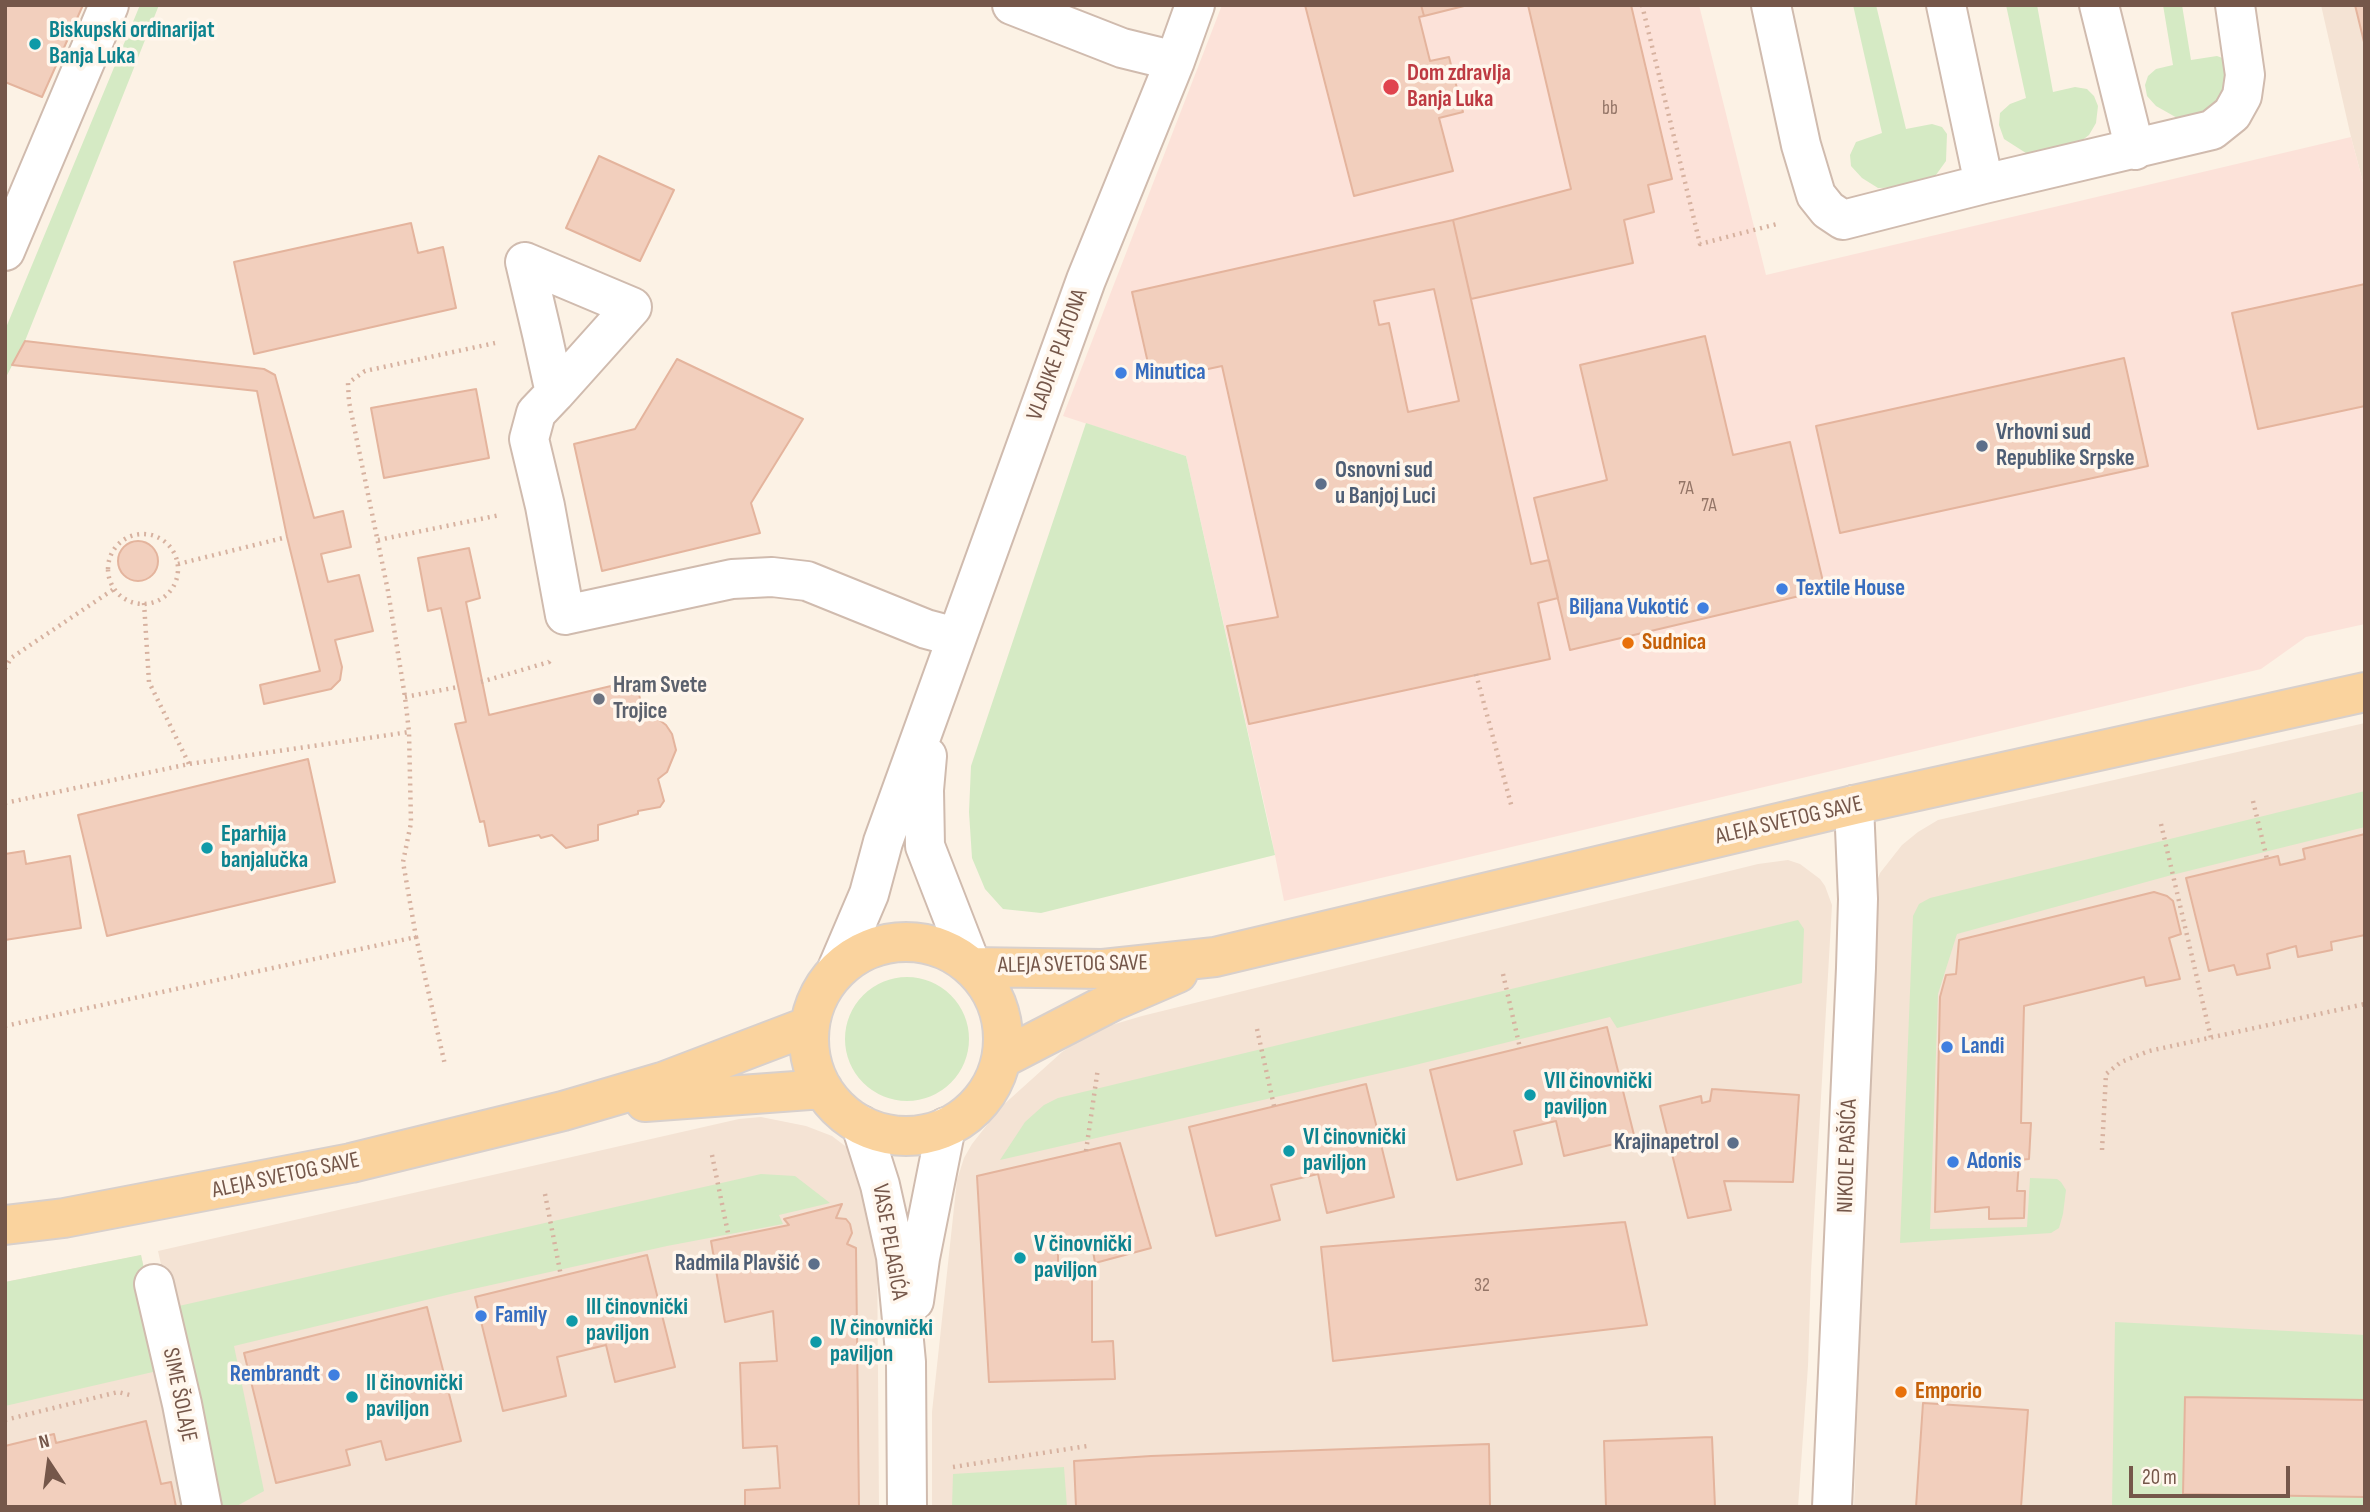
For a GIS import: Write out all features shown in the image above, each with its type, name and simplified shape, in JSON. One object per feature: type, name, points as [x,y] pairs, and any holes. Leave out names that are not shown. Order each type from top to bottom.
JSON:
[{"type":"main road","name":"ALEJA SVETOG SAVE","points":[[972,967],[1103,969],[1215,957],[1854,805],[2365,692]]},
{"type":"main road","points":[[896,942],[923,943],[950,951],[972,967],[990,989],[1000,1015],[1003,1037],[1001,1059],[993,1081],[981,1100],[965,1115],[946,1127],[924,1134],[898,1137],[861,1125],[843,1113],[823,1089],[810,1062],[808,1026],[818,995],[837,969],[864,950],[896,942]]},
{"type":"main road","name":"ALEJA SVETOG SAVE","points":[[1001,1059],[1113,1001],[1215,957]]},
{"type":"main road","name":"ALEJA SVETOG SAVE","points":[[5,1225],[102,1212],[338,1166],[563,1111],[662,1082],[808,1026]]},
{"type":"main road","name":"ALEJA SVETOG SAVE","points":[[563,1111],[666,1100],[823,1089]]},
{"type":"street","points":[[5,251],[18,191],[109,5]]},
{"type":"street","points":[[1012,5],[1122,48],[1175,61]]},
{"type":"street","name":"VLADIKE PLATONA","points":[[837,969],[869,894],[883,842],[1086,279],[1175,61],[1195,5]]},
{"type":"street","points":[[1771,5],[1816,195],[1828,211],[1843,220],[2212,130],[2231,114],[2242,96],[2245,75],[2235,5]]},
{"type":"street","points":[[1946,5],[1984,184]]},
{"type":"street","points":[[2099,5],[2135,150]]},
{"type":"street","points":[[555,393],[525,262],[632,307],[555,393],[536,413],[529,439],[545,506],[565,615],[732,579],[772,577],[807,581],[926,629],[956,637]]},
{"type":"street","name":"VLADIKE PLATONA","points":[[931,709],[924,790],[925,846],[972,967]]},
{"type":"street","name":"NIKOLE PAŠIĆA","points":[[1832,1507],[1856,968],[1858,899],[1854,805]]},
{"type":"street","name":"VASE PELAGIĆA","points":[[861,1125],[880,1185],[896,1257],[906,1362],[907,1507]]},
{"type":"street","name":"VASE PELAGIĆA","points":[[906,1362],[920,1258],[946,1127]]},
{"type":"street","name":"SIME ŠOLAJE","points":[[155,1284],[202,1507]]},
{"type":"path","points":[[1642,5],[1700,244],[1828,211]]},
{"type":"path","points":[[445,1065],[416,937],[403,862],[411,823],[409,732],[405,697],[378,540],[349,402],[348,383],[365,371],[542,334]]},
{"type":"path","points":[[378,540],[545,506]]},
{"type":"path","points":[[146,534],[167,543],[178,564],[173,586],[165,595],[155,601],[133,602],[114,589],[109,578],[110,555],[116,546],[135,535],[146,534]]},
{"type":"path","points":[[178,564],[287,537]]},
{"type":"path","points":[[5,669],[11,658],[114,589]]},
{"type":"path","points":[[144,603],[149,682],[189,764]]},
{"type":"path","points":[[481,682],[550,662],[565,615]]},
{"type":"path","points":[[1476,674],[1512,808]]},
{"type":"path","points":[[405,697],[458,687]]},
{"type":"path","points":[[5,803],[189,764],[409,732]]},
{"type":"path","points":[[2253,801],[2267,859]]},
{"type":"path","points":[[2161,824],[2211,1038]]},
{"type":"path","points":[[5,1026],[416,937]]},
{"type":"path","points":[[1503,974],[1520,1048]]},
{"type":"path","points":[[2102,1150],[2106,1074],[2121,1062],[2149,1051],[2365,1004]]},
{"type":"path","points":[[1257,1029],[1274,1107]]},
{"type":"path","points":[[1086,1151],[1098,1068]]},
{"type":"path","points":[[712,1155],[729,1238]]},
{"type":"path","points":[[544,1194],[561,1276]]},
{"type":"path","points":[[5,1420],[118,1392],[132,1395]]},
{"type":"path","points":[[942,1468],[1087,1446]]},
{"type":"shaded area","points":[[1222,5],[1699,5],[1766,275],[2351,137],[2365,190],[2365,624],[2306,637],[2261,669],[1284,901],[1186,456],[1063,416]]},
{"type":"shaded area","points":[[2321,5],[2365,5],[2365,190],[2351,137]]},
{"type":"shaded area","points":[[2365,723],[2365,1507],[1854,1507],[1875,886],[1880,873],[1902,845],[1938,820]]},
{"type":"shaded area","points":[[1788,860],[1800,864],[1820,879],[1832,905],[1798,1507],[932,1507],[932,1412],[957,1180],[972,1144],[1001,1107],[1062,1052],[1105,1027],[1142,1016],[1758,864]]},
{"type":"shaded area","points":[[761,1117],[806,1126],[832,1136],[849,1149],[863,1167],[877,1242],[879,1507],[215,1507],[158,1251],[739,1119]]},
{"type":"shaded area","points":[[141,1255],[196,1507],[5,1507],[5,1282]]},
{"type":"green space","points":[[140,5],[159,5],[25,341],[5,379],[5,330]]},
{"type":"green space","points":[[1853,5],[1876,5],[1906,129],[1932,124],[1942,127],[1947,134],[1946,161],[1933,179],[1911,187],[1878,188],[1862,178],[1851,166],[1850,155],[1856,142],[1882,133]]},
{"type":"green space","points":[[2006,5],[2037,5],[2053,92],[2075,87],[2087,89],[2094,96],[2098,106],[2096,123],[2089,135],[2076,145],[2029,155],[2004,139],[1999,125],[2000,113],[2010,104],[2026,98]]},
{"type":"green space","points":[[2163,5],[2182,5],[2191,60],[2217,56],[2225,59],[2235,80],[2214,112],[2179,119],[2156,106],[2147,96],[2145,85],[2148,76],[2156,69],[2173,65]]},
{"type":"green space","points":[[1086,423],[1186,456],[1275,855],[1041,913],[1003,909],[985,889],[972,858],[969,812],[971,766]]},
{"type":"green space","points":[[2365,791],[2365,827],[2168,876],[1957,934],[1938,994],[1930,1229],[2027,1227],[2030,1178],[2057,1179],[2061,1182],[2066,1190],[2063,1214],[2059,1228],[2051,1233],[1900,1243],[1913,916],[1919,904],[1930,898]]},
{"type":"green space","points":[[1798,920],[1804,929],[1802,983],[1617,1028],[1610,1017],[1407,1067],[1000,1160],[1025,1122],[1044,1105],[1058,1098]]},
{"type":"green space","points":[[907,977],[931,982],[951,995],[964,1015],[969,1039],[964,1063],[951,1083],[931,1096],[907,1101],[883,1096],[863,1083],[850,1063],[845,1039],[850,1015],[863,995],[883,982]]},
{"type":"green space","points":[[761,1174],[795,1176],[830,1203],[779,1215],[783,1224],[667,1246],[455,1293],[234,1346],[264,1491],[235,1507],[215,1507],[170,1308]]},
{"type":"green space","points":[[141,1255],[166,1369],[5,1406],[5,1282]]},
{"type":"green space","points":[[2115,1322],[2365,1335],[2365,1507],[2112,1507]]},
{"type":"green space","points":[[1064,1467],[1067,1507],[952,1507],[953,1474]]},
{"type":"building","name":"Biskupski ordinarijat Banja Luka","points":[[5,5],[83,5],[42,97],[5,82]]},
{"type":"building","name":"Dom zdravlja Banja Luka","points":[[1305,5],[1421,5],[1424,16],[1419,17],[1430,61],[1449,57],[1463,112],[1439,118],[1453,171],[1354,196]]},
{"type":"building","points":[[1421,5],[1468,5],[1424,16]]},
{"type":"building","points":[[1528,5],[1631,5],[1672,179],[1648,185],[1654,212],[1624,220],[1633,263],[1471,299],[1453,220],[1571,189]]},
{"type":"building","points":[[2355,5],[2365,5],[2365,46]]},
{"type":"building","points":[[599,156],[674,190],[640,261],[566,228]]},
{"type":"building","points":[[1453,220],[1531,564],[1549,560],[1558,598],[1538,603],[1550,659],[1249,724],[1227,626],[1278,617],[1222,366],[1152,381],[1132,292]],"holes":[[[1434,289],[1459,401],[1408,412],[1389,323],[1379,325],[1374,301]]]},
{"type":"building","points":[[411,223],[418,253],[443,247],[456,308],[254,354],[234,262]]},
{"type":"building","points":[[2365,284],[2365,406],[2258,429],[2232,313]]},
{"type":"building","points":[[1705,336],[1733,455],[1790,442],[1825,590],[1570,650],[1534,498],[1607,480],[1580,365]]},
{"type":"building","points":[[25,341],[264,369],[275,375],[314,518],[343,511],[351,547],[321,554],[328,582],[359,575],[373,631],[335,640],[342,667],[340,680],[331,689],[264,704],[260,685],[320,671],[287,537],[257,391],[12,365]]},
{"type":"building","name":"Vrhovni sud Republike Srpske","points":[[2124,358],[2148,466],[1840,533],[1816,426]]},
{"type":"building","points":[[677,359],[803,419],[751,503],[760,533],[602,571],[574,444],[635,429]]},
{"type":"building","points":[[476,389],[489,458],[384,478],[371,408]]},
{"type":"building","points":[[138,541],[152,547],[158,561],[152,575],[138,581],[124,575],[118,561],[124,547]]},
{"type":"building","name":"Hram Svete Trojice","points":[[469,548],[480,598],[466,602],[489,715],[611,686],[611,689],[636,684],[643,709],[647,715],[666,725],[672,734],[676,750],[667,772],[658,779],[664,801],[660,807],[638,811],[638,814],[598,825],[598,840],[566,848],[552,835],[541,838],[539,835],[489,846],[484,821],[480,822],[455,724],[466,722],[441,608],[428,611],[418,558]]},
{"type":"building","name":"Eparhija banjalučka","points":[[308,759],[335,882],[107,936],[78,815]]},
{"type":"building","points":[[2365,834],[2365,935],[2331,942],[2332,950],[2298,957],[2296,946],[2267,954],[2270,968],[2237,975],[2234,965],[2209,971],[2186,878],[2278,856],[2280,865],[2305,859],[2303,849]]},
{"type":"building","points":[[24,851],[26,864],[70,856],[81,928],[5,940],[5,854]]},
{"type":"building","points":[[2154,892],[2173,901],[2181,934],[2169,938],[2180,979],[2146,986],[2144,977],[2024,1006],[2021,1123],[2031,1123],[2029,1159],[2019,1160],[2017,1191],[2025,1191],[2024,1218],[1989,1219],[1989,1207],[1935,1212],[1940,997],[1946,975],[1956,974],[1959,940]]},
{"type":"building","name":"VII činovnički paviljon","points":[[1607,1027],[1635,1139],[1564,1156],[1556,1121],[1514,1131],[1522,1164],[1457,1180],[1430,1070]]},
{"type":"building","name":"VI činovnički paviljon","points":[[1366,1084],[1394,1197],[1327,1213],[1318,1174],[1271,1185],[1280,1220],[1216,1236],[1189,1127]]},
{"type":"building","name":"Krajinapetrol","points":[[1712,1089],[1799,1095],[1793,1182],[1724,1181],[1731,1210],[1688,1218],[1660,1106],[1701,1096],[1702,1103],[1710,1101]]},
{"type":"building","name":"V činovnički paviljon","points":[[1120,1143],[1151,1248],[1095,1263],[1092,1245],[1058,1254],[1058,1271],[1092,1273],[1092,1342],[1113,1341],[1115,1379],[989,1382],[977,1176]]},
{"type":"building","name":"IV činovnički paviljon","points":[[842,1204],[836,1218],[846,1219],[850,1224],[852,1233],[847,1244],[856,1248],[859,1507],[745,1507],[745,1490],[780,1488],[777,1446],[743,1448],[740,1363],[777,1361],[773,1311],[725,1322],[711,1241],[789,1225],[784,1219]]},
{"type":"building","points":[[1625,1222],[1647,1325],[1333,1361],[1321,1247]]},
{"type":"building","name":"III činovnički paviljon","points":[[647,1255],[675,1367],[615,1382],[606,1345],[557,1357],[566,1396],[503,1411],[475,1297]]},
{"type":"building","name":"II činovnički paviljon","points":[[427,1307],[461,1441],[386,1460],[381,1441],[346,1450],[350,1465],[276,1483],[244,1353]]},
{"type":"building","points":[[2185,1397],[2365,1400],[2365,1497],[2183,1494]]},
{"type":"building","points":[[1923,1403],[2028,1410],[2021,1507],[1916,1507]]},
{"type":"building","points":[[146,1421],[161,1484],[171,1482],[176,1507],[5,1507],[5,1446],[54,1434],[56,1443]]},
{"type":"building","points":[[1712,1437],[1715,1507],[1606,1507],[1604,1441]]},
{"type":"building","points":[[1489,1444],[1490,1507],[1076,1507],[1074,1461]]},
{"type":"place","name":"Biskupski ordinarijat Banja Luka","points":[[35,44]]},
{"type":"place","name":"Dom zdravlja Banja Luka","points":[[1391,87]]},
{"type":"place","name":"Minutica","points":[[1121,373]]},
{"type":"place","name":"Vrhovni sud Republike Srpske","points":[[1982,446]]},
{"type":"place","name":"Osnovni sud u Banjoj Luci","points":[[1321,484]]},
{"type":"place","name":"Textile House","points":[[1782,589]]},
{"type":"place","name":"Biljana Vukotić","points":[[1703,608]]},
{"type":"place","name":"Sudnica","points":[[1628,643]]},
{"type":"place","name":"Hram Svete Trojice","points":[[599,699]]},
{"type":"place","name":"Eparhija banjalučka","points":[[207,848]]},
{"type":"place","name":"Landi","points":[[1947,1047]]},
{"type":"place","name":"VII činovnički paviljon","points":[[1530,1095]]},
{"type":"place","name":"Krajinapetrol","points":[[1733,1143]]},
{"type":"place","name":"VI činovnički paviljon","points":[[1289,1151]]},
{"type":"place","name":"Adonis","points":[[1953,1162]]},
{"type":"place","name":"V činovnički paviljon","points":[[1020,1258]]},
{"type":"place","name":"Radmila Plavšić","points":[[814,1264]]},
{"type":"place","name":"Family","points":[[481,1316]]},
{"type":"place","name":"III činovnički paviljon","points":[[572,1321]]},
{"type":"place","name":"IV činovnički paviljon","points":[[816,1342]]},
{"type":"place","name":"Rembrandt","points":[[334,1375]]},
{"type":"place","name":"Emporio","points":[[1901,1392]]},
{"type":"place","name":"II činovnički paviljon","points":[[352,1397]]}]
